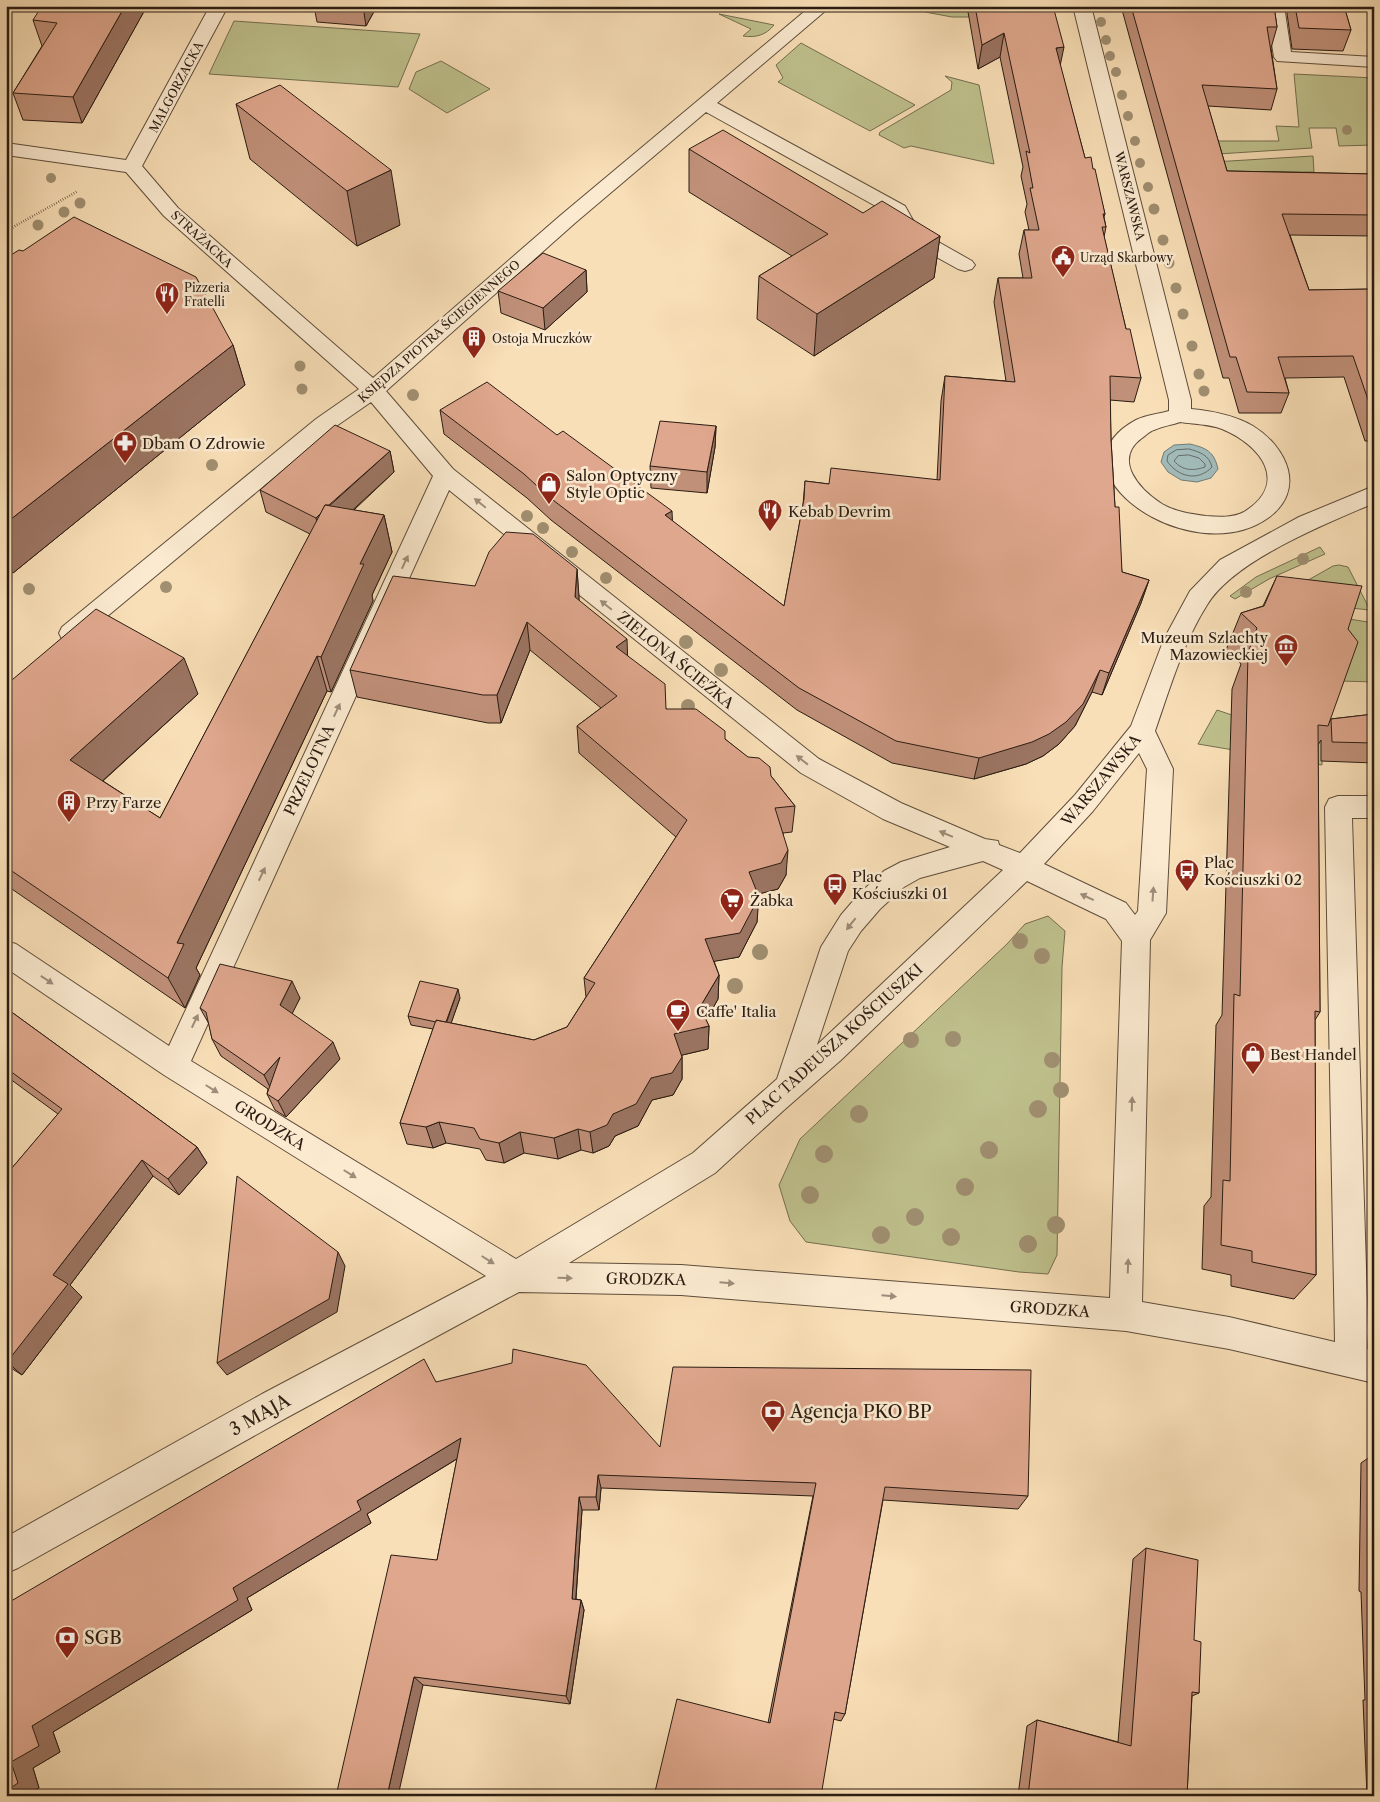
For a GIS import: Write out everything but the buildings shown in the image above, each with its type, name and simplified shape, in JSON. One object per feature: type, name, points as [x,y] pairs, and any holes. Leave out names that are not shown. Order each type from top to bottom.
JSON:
[{"type":"street","name":"MAŁGORZACKA","points":[[132,167],[219,6]]},
{"type":"street","name":"KSIĘDZA PIOTRA ŚCIEGIENNEGO","points":[[56,646],[324,424],[373,390],[568,219],[822,6]]},
{"type":"street","name":"WARSZAWSKA","points":[[1082,6],[1180,400],[1180,416]]},
{"type":"street","points":[[1275,6],[1283,57],[1374,62]]},
{"type":"street","points":[[706,104],[898,210],[911,235],[965,265]]},
{"type":"street","points":[[6,149],[132,167]]},
{"type":"street","name":"STRAŻACKA","points":[[132,167],[171,212],[373,390]]},
{"type":"street","name":"ZIELONA ŚCIEŻKA","points":[[373,390],[445,475],[810,766],[892,811],[1024,867]]},
{"type":"street","points":[[1180,416],[1205,417],[1229,424],[1251,435],[1268,449],[1278,466],[1280,482],[1276,497],[1265,510],[1248,520],[1226,526],[1202,526],[1177,521],[1152,510],[1132,495],[1120,477],[1117,459],[1122,442],[1136,429],[1156,419],[1180,416]]},
{"type":"street","name":"PRZELOTNA","points":[[174,1066],[445,475]]},
{"type":"street","name":"WARSZAWSKA","points":[[1024,867],[1084,803],[1142,731],[1176,639],[1199,597],[1228,566],[1307,523],[1374,494]]},
{"type":"street","points":[[1126,1315],[1136,938],[1152,913],[1160,769],[1142,731]]},
{"type":"street","points":[[1362,1364],[1351,1306],[1338,807],[1374,807]]},
{"type":"street","points":[[789,1086],[835,947],[851,923],[870,900],[894,879],[919,867],[983,850],[1050,839]]},
{"type":"street","points":[[1024,867],[1116,911],[1136,938]]},
{"type":"street","name":"PLAC TADEUSZA KOŚCIUSZKI","points":[[516,1277],[704,1163],[789,1086],[830,1052],[1024,867]]},
{"type":"street","name":"GRODZKA","points":[[6,953],[174,1066],[516,1277],[681,1280],[1126,1315],[1228,1333],[1362,1364]]},
{"type":"street","name":"3 MAJA","points":[[6,1556],[274,1406],[516,1277]]},
{"type":"path","points":[[6,231],[100,179],[132,167]]},
{"type":"green space","points":[[924,6],[967,6],[969,17],[952,17],[925,12]]},
{"type":"green space","points":[[719,14],[774,25],[760,35],[752,37],[743,36],[751,29]]},
{"type":"green space","points":[[234,21],[420,34],[398,87],[209,74]]},
{"type":"green space","points":[[801,43],[915,105],[870,131],[778,82],[783,78],[776,65]]},
{"type":"green space","points":[[441,61],[490,89],[447,113],[409,89],[416,72]]},
{"type":"green space","points":[[1294,74],[1374,78],[1374,145],[1339,146],[1336,128],[1309,128],[1312,148],[1171,157],[1168,141],[1279,141],[1276,126],[1299,127]]},
{"type":"green space","points":[[945,76],[979,85],[994,164],[911,146],[904,148],[879,135],[880,132],[951,90],[952,82]]},
{"type":"green space","points":[[1313,156],[1314,172],[1182,172],[1180,164]]},
{"type":"green space","points":[[1320,547],[1325,554],[1269,579],[1235,599],[1230,596],[1256,577]]},
{"type":"green space","points":[[1333,566],[1348,567],[1370,610],[1273,600]]},
{"type":"green space","points":[[1349,619],[1374,623],[1374,682],[1340,681]]},
{"type":"green space","points":[[1217,710],[1294,736],[1322,736],[1322,765],[1198,744]]},
{"type":"green space","points":[[1048,916],[1065,931],[1062,967],[1057,1255],[1048,1274],[1019,1272],[806,1242],[790,1221],[779,1185],[800,1139],[1007,944],[1025,924]]},
{"type":"water","points":[[1190,444],[1201,447],[1212,454],[1218,469],[1211,478],[1197,482],[1181,480],[1168,472],[1161,462],[1164,452],[1174,445]]},
{"type":"place","name":"Urząd Skarbowy","points":[[1063,278]]},
{"type":"place","name":"Pizzeria Fratelli","points":[[167,315]]},
{"type":"place","name":"Ostoja Mruczków","points":[[474,359]]},
{"type":"place","name":"Dbam O Zdrowie","points":[[125,464]]},
{"type":"place","name":"Salon Optyczny Style Optic","points":[[549,505]]},
{"type":"place","name":"Kebab Devrim","points":[[770,532]]},
{"type":"place","name":"Muzeum Szlachty Mazowieckiej","points":[[1286,667]]},
{"type":"place","name":"Przy Farze","points":[[69,823]]},
{"type":"place","name":"Plac Kościuszki 02","points":[[1187,892]]},
{"type":"place","name":"Plac Kościuszki 01","points":[[835,906]]},
{"type":"place","name":"Żabka","points":[[732,921]]},
{"type":"place","name":"Caffe' Italia","points":[[678,1032]]},
{"type":"place","name":"Best Handel","points":[[1253,1075]]},
{"type":"place","name":"Agencja PKO BP","points":[[773,1433]]},
{"type":"place","name":"SGB","points":[[67,1659]]}]
